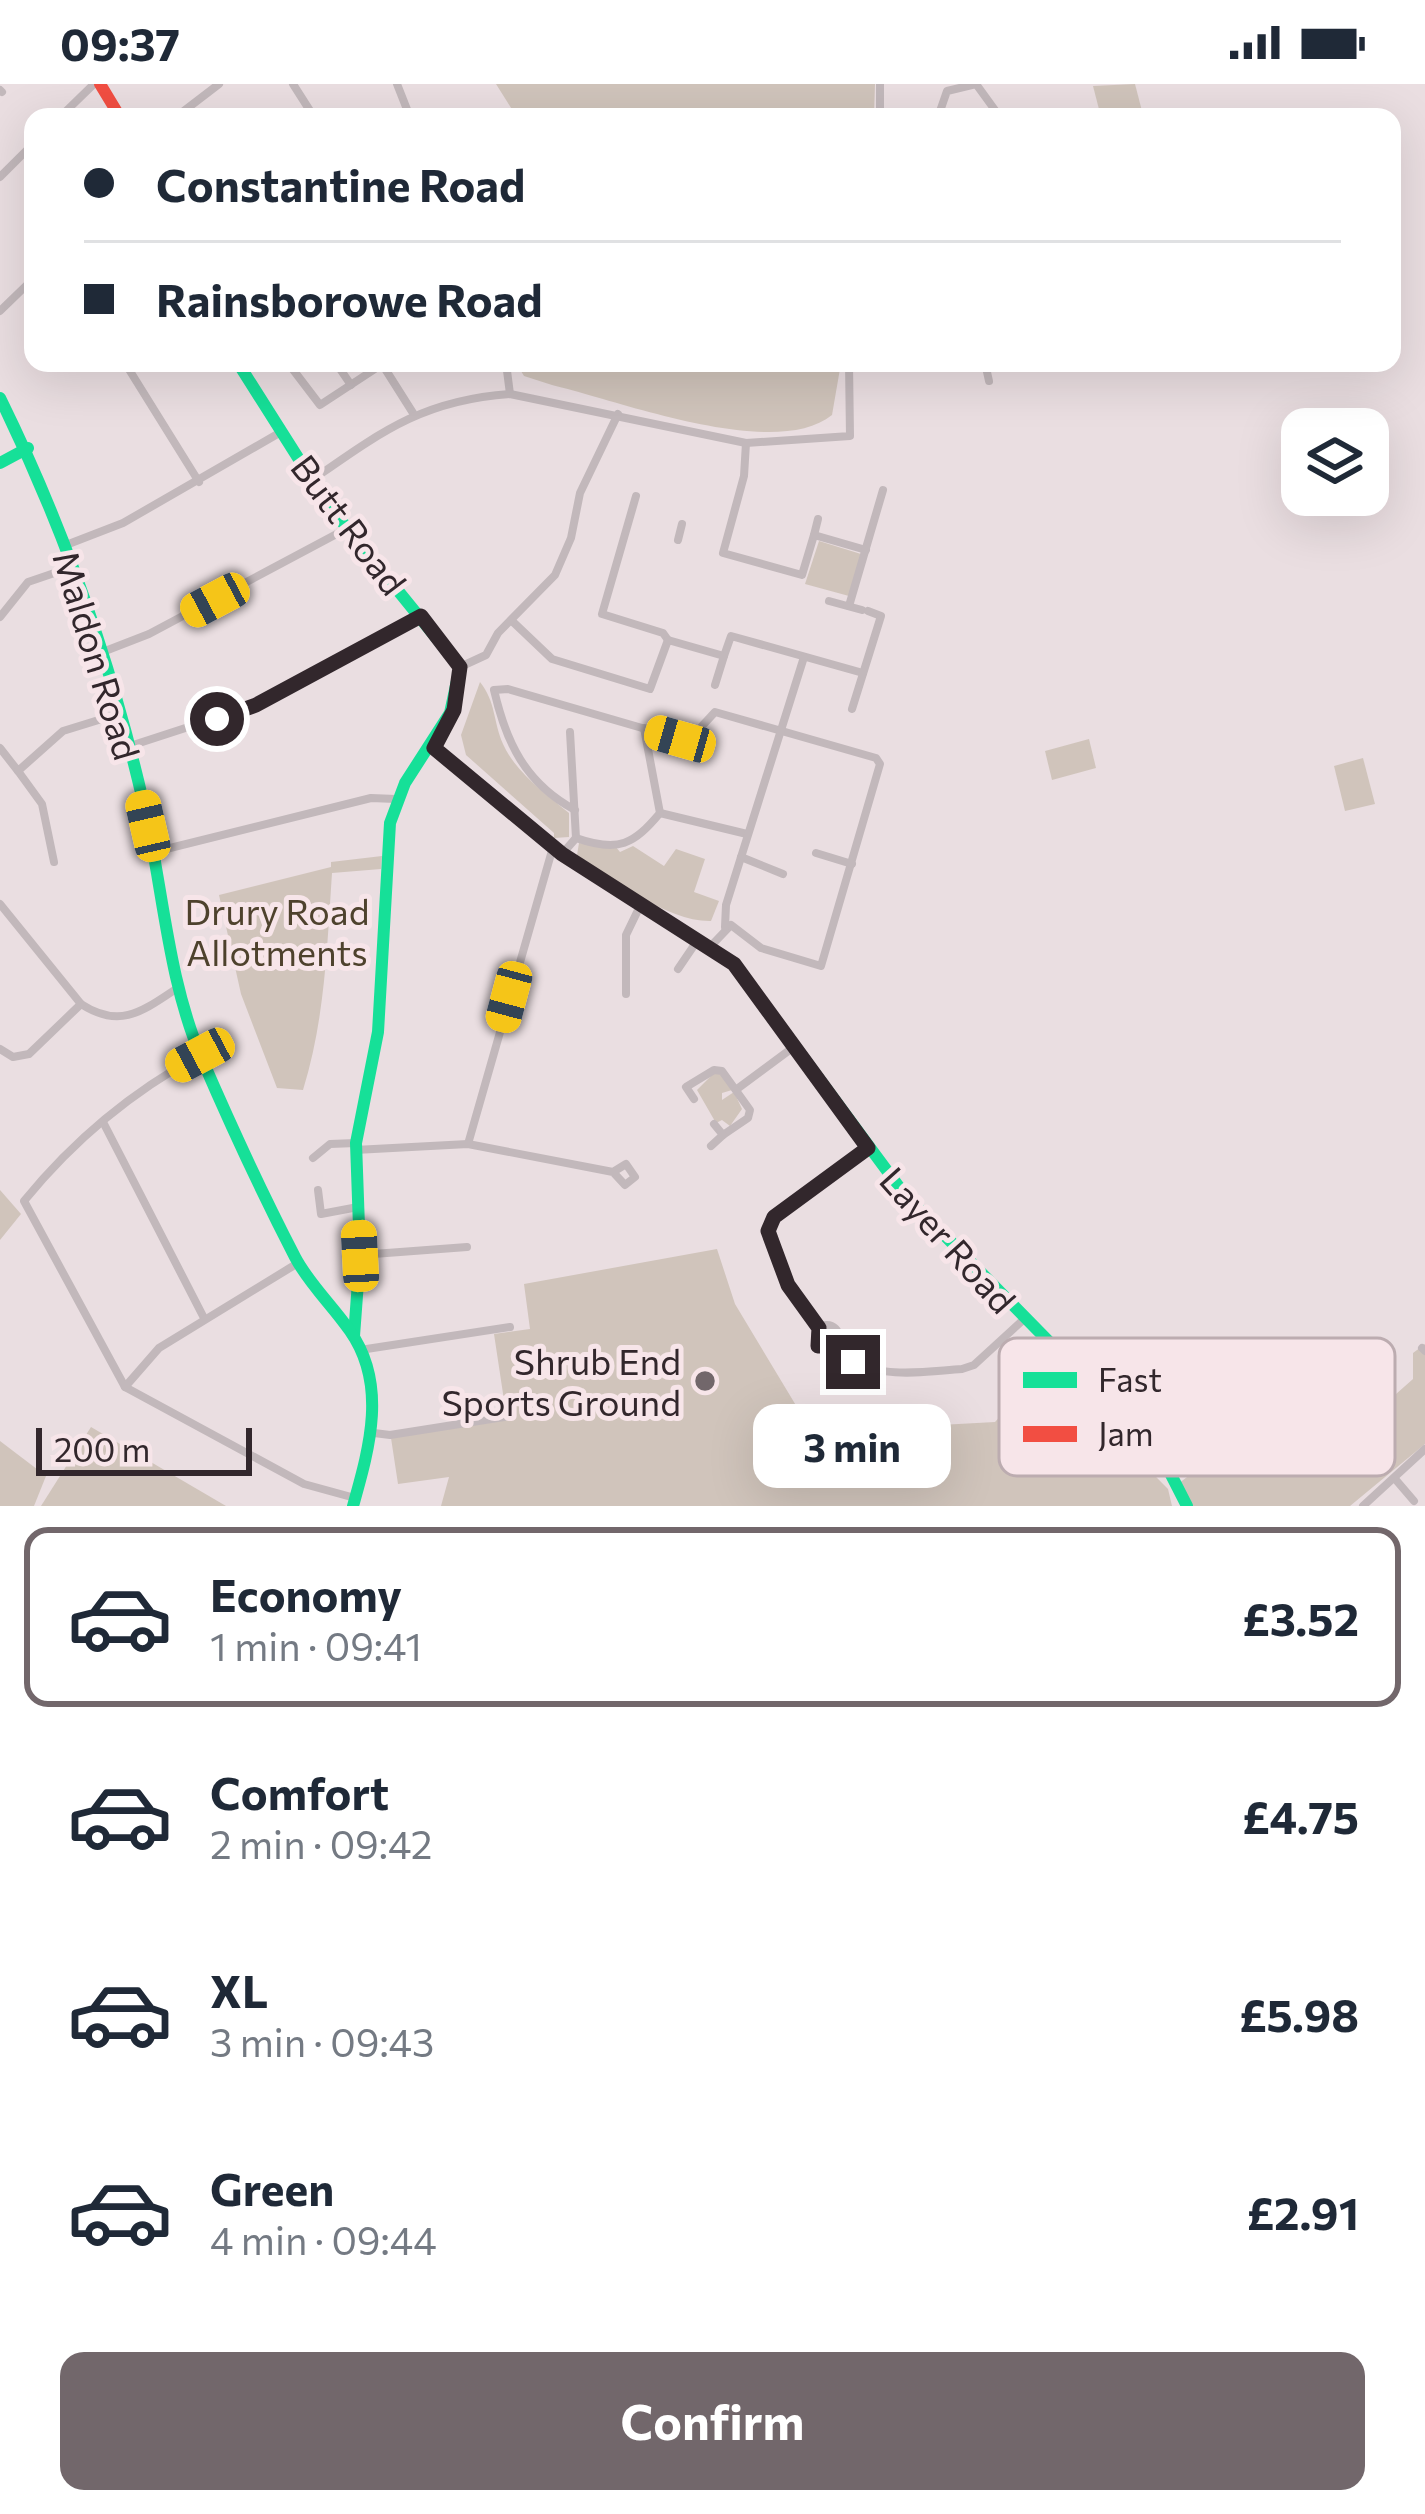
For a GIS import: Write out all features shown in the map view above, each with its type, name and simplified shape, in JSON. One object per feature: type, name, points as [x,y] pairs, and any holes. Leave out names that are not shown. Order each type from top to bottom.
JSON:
[{"type":"main road","name":"Butt Road","points":[[244,372],[346,529],[460,667]]},
{"type":"main road","name":"Maldon Road","points":[[0,398],[28,448],[100,653],[128,747],[179,987],[200,1055],[298,1263],[357,1343]]},
{"type":"main road","points":[[0,463],[28,448]]},
{"type":"main road","points":[[354,1502],[374,1432],[374,1400],[357,1343],[356,1146],[380,1019],[390,823],[396,799],[434,748],[454,710],[460,667]]},
{"type":"main road","name":"Layer Road","points":[[434,748],[558,850],[734,964],[868,1148],[1041,1338]]},
{"type":"main road","points":[[332,1310],[356,1297]]},
{"type":"main road","name":"Layer Road","points":[[1174,1476],[1187,1506]]},
{"type":"street","points":[[70,108],[97,84]]},
{"type":"street","points":[[187,108],[219,84]]},
{"type":"street","points":[[941,108],[947,91],[976,84]]},
{"type":"street","points":[[0,177],[24,153]]},
{"type":"street","points":[[0,311],[24,288]]},
{"type":"street","points":[[131,372],[199,482]]},
{"type":"street","points":[[295,372],[320,405],[371,372]]},
{"type":"street","points":[[342,372],[351,385]]},
{"type":"street","points":[[388,372],[413,413]]},
{"type":"street","points":[[507,372],[510,394]]},
{"type":"street","points":[[312,480],[413,413],[456,399],[510,394],[746,442],[850,436],[850,372]]},
{"type":"street","points":[[987,372],[989,381]]},
{"type":"street","points":[[460,667],[486,655],[563,562],[580,494],[618,414]]},
{"type":"street","points":[[64,545],[123,523],[281,432]]},
{"type":"street","points":[[746,442],[744,476],[723,553],[802,575],[818,519]]},
{"type":"street","points":[[849,606],[883,490]]},
{"type":"street","points":[[637,496],[602,614],[724,656]]},
{"type":"street","points":[[678,540],[682,524]]},
{"type":"street","points":[[100,653],[149,634],[346,529]]},
{"type":"street","points":[[814,535],[866,550]]},
{"type":"street","points":[[0,617],[28,582],[72,567]]},
{"type":"street","points":[[829,601],[881,616],[852,710]]},
{"type":"street","points":[[128,747],[256,705],[421,616]]},
{"type":"street","points":[[511,620],[552,659],[650,688],[668,640]]},
{"type":"street","points":[[715,685],[731,636],[862,673]]},
{"type":"street","points":[[678,968],[726,922],[747,834],[804,657]]},
{"type":"street","points":[[574,809],[529,772],[509,747],[494,690],[508,689],[690,739],[716,712],[876,758],[880,764],[821,966],[761,948],[726,922]]},
{"type":"street","points":[[18,771],[63,730],[118,714]]},
{"type":"street","points":[[644,728],[660,813]]},
{"type":"street","points":[[570,732],[576,838]]},
{"type":"street","points":[[0,748],[41,804],[54,862]]},
{"type":"street","points":[[154,853],[371,798],[396,799]]},
{"type":"street","points":[[660,813],[747,834]]},
{"type":"street","points":[[576,838],[592,844],[636,840],[660,813]]},
{"type":"street","points":[[468,1144],[558,850],[576,838]]},
{"type":"street","points":[[816,853],[852,864]]},
{"type":"street","points":[[741,857],[783,874]]},
{"type":"street","points":[[0,904],[81,1004],[106,1017],[127,1018],[179,987]]},
{"type":"street","points":[[626,994],[626,935],[640,906]]},
{"type":"street","points":[[0,1049],[13,1057],[29,1054],[81,1004]]},
{"type":"street","points":[[736,1089],[795,1046]]},
{"type":"street","points":[[200,1055],[150,1082],[60,1156],[24,1201],[125,1387],[304,1484],[354,1502]]},
{"type":"street","points":[[686,1088],[714,1070],[722,1071],[750,1110],[748,1118],[711,1146]]},
{"type":"street","points":[[677,1076],[694,1099]]},
{"type":"street","points":[[103,1122],[204,1318]]},
{"type":"street","points":[[714,1124],[723,1136]]},
{"type":"street","points":[[313,1158],[322,1143],[468,1144],[614,1172]]},
{"type":"street","points":[[868,1148],[770,1224],[788,1285],[819,1328],[818,1346],[835,1346],[853,1362],[881,1372],[968,1368],[999,1341]]},
{"type":"street","points":[[318,1190],[321,1214],[358,1207]]},
{"type":"street","points":[[360,1256],[467,1247]]},
{"type":"street","points":[[125,1387],[159,1348],[298,1263]]},
{"type":"street","points":[[1002,1338],[1023,1320]]},
{"type":"street","points":[[357,1343],[510,1328]]},
{"type":"street","points":[[819,1328],[836,1329],[835,1346]]},
{"type":"street","points":[[374,1432],[390,1436],[504,1417]]},
{"type":"street","points":[[1363,1506],[1425,1449]]},
{"type":"street","points":[[1396,1480],[1414,1501]]},
{"type":"green space","points":[[496,84],[875,84],[874,108],[511,108]]},
{"type":"green space","points":[[1135,84],[1141,108],[1099,108],[1093,86]]},
{"type":"green space","points":[[522,372],[839,372],[832,415],[806,428],[774,432],[736,430],[655,414]]},
{"type":"green space","points":[[819,541],[861,554],[849,596],[805,584]]},
{"type":"green space","points":[[480,682],[509,755],[569,813],[569,837],[554,838],[554,833],[466,755],[461,735]]},
{"type":"green space","points":[[1089,739],[1096,768],[1052,780],[1045,751]]},
{"type":"green space","points":[[1363,758],[1375,804],[1345,811],[1334,766]]},
{"type":"green space","points":[[579,843],[615,846],[620,852],[633,846],[664,866],[676,849],[705,859],[694,892],[719,901],[711,921],[677,914],[641,897],[577,855]]},
{"type":"green space","name":"Drury Road Allotments","points":[[382,856],[381,869],[332,873],[324,983],[310,1063],[303,1090],[277,1088],[241,994],[219,895],[331,867],[331,862]]},
{"type":"green space","points":[[714,1073],[721,1074],[732,1090],[722,1093],[722,1100],[734,1092],[742,1109],[730,1126],[722,1120],[716,1123],[697,1090]]},
{"type":"green space","points":[[0,1190],[21,1214],[0,1240]]},
{"type":"green space","name":"Shrub End Sports Ground","points":[[717,1249],[735,1304],[812,1432],[995,1422],[999,1418],[999,1476],[1155,1476],[1168,1489],[1172,1506],[441,1506],[449,1477],[398,1484],[391,1438],[507,1420],[494,1334],[530,1329],[524,1284]]},
{"type":"green space","points":[[1425,1344],[1425,1444],[1395,1469],[1395,1395],[1413,1379],[1413,1353]]},
{"type":"green space","points":[[91,1427],[226,1506],[41,1506]]},
{"type":"green space","points":[[0,1441],[46,1476],[34,1506],[0,1506]]},
{"type":"green space","points":[[1188,1476],[1386,1476],[1350,1506],[1187,1506],[1178,1484]]},
{"type":"traffic: fast","points":[[244,372],[326,502],[460,667],[450,713],[405,783],[390,823],[378,1032],[356,1143],[360,1255],[354,1336]]},
{"type":"traffic: fast","points":[[0,398],[64,545],[116,698],[143,801],[173,964],[190,1028],[295,1257],[350,1331],[369,1373],[372,1417],[353,1506]]},
{"type":"traffic: fast","points":[[0,463],[28,448]]},
{"type":"traffic: fast","points":[[433,748],[562,854],[734,964],[905,1195],[1045,1338]]},
{"type":"traffic: fast","points":[[1172,1476],[1187,1506]]},
{"type":"traffic: jam","points":[[100,84],[115,108]]},
{"type":"place","name":"Shrub End Sports Ground","points":[[705,1381]]},
{"type":"route","points":[[217,719],[256,705],[421,616],[460,667],[454,710],[434,748],[562,854],[734,964],[868,1148],[774,1217],[768,1231],[788,1285],[819,1328],[818,1346],[835,1346],[853,1362]]}]
